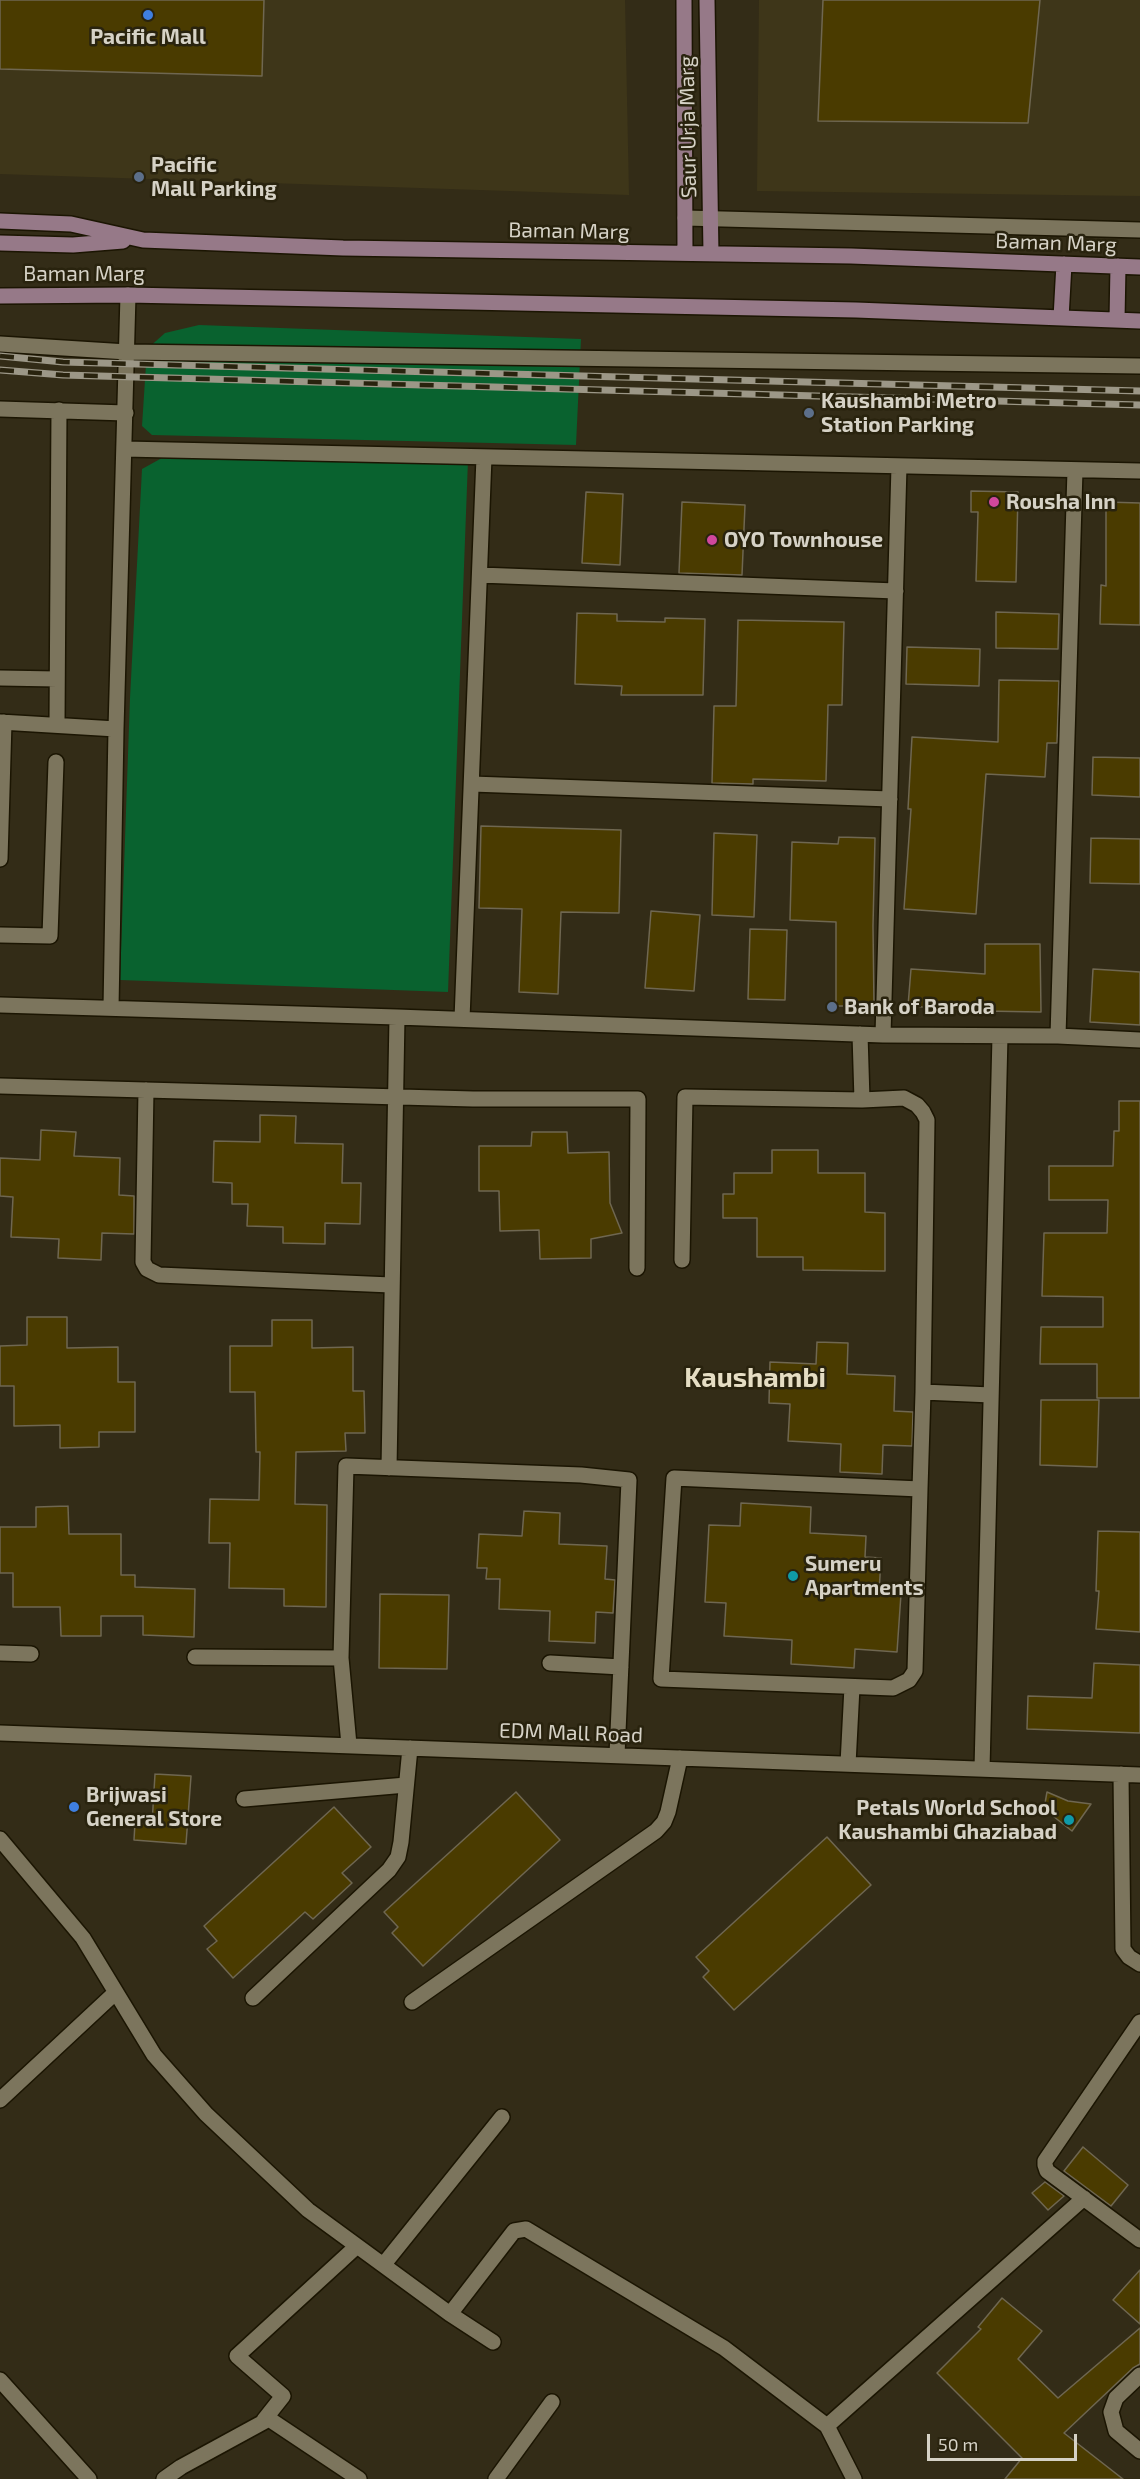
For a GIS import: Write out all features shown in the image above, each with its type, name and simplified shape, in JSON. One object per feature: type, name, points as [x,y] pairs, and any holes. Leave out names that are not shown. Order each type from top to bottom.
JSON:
[{"type":"main road","name":"Saur Urja Marg","points":[[684,0],[686,253]]},
{"type":"main road","name":"Saur Urja Marg","points":[[707,0],[711,254]]},
{"type":"main road","name":"Baman Marg","points":[[0,221],[71,224],[143,240],[343,249],[851,256],[1140,267]]},
{"type":"main road","points":[[0,243],[73,245],[143,240]]},
{"type":"main road","points":[[1061,318],[1064,264]]},
{"type":"main road","points":[[1117,320],[1118,266]]},
{"type":"main road","name":"Baman Marg","points":[[0,296],[128,295],[844,309],[1140,321]]},
{"type":"street","points":[[685,218],[1140,230]]},
{"type":"street","points":[[111,1008],[128,295]]},
{"type":"street","points":[[0,344],[127,352],[1140,366]]},
{"type":"street","points":[[0,409],[126,412]]},
{"type":"street","points":[[57,724],[58,411]]},
{"type":"street","points":[[124,449],[1140,471]]},
{"type":"street","points":[[462,1019],[484,457]]},
{"type":"street","points":[[883,1035],[899,466]]},
{"type":"street","points":[[1058,1036],[1075,470]]},
{"type":"street","points":[[480,575],[896,591]]},
{"type":"street","points":[[0,678],[57,679]]},
{"type":"street","points":[[0,859],[2,722],[116,729]]},
{"type":"street","points":[[0,935],[50,936],[56,762]]},
{"type":"street","points":[[472,784],[890,799]]},
{"type":"street","points":[[0,1005],[883,1035],[1058,1036],[1140,1040]]},
{"type":"street","points":[[388,1468],[397,1017]]},
{"type":"street","points":[[860,1034],[862,1100]]},
{"type":"street","points":[[982,1769],[1000,1036]]},
{"type":"street","points":[[0,1086],[397,1097],[638,1099],[637,1268]]},
{"type":"street","points":[[146,1090],[143,1262],[147,1269],[159,1275],[391,1286]]},
{"type":"street","points":[[682,1260],[685,1097],[862,1100],[904,1098],[917,1105],[927,1120],[923,1392],[915,1671],[909,1680],[893,1688],[661,1679],[674,1478],[920,1489]]},
{"type":"street","points":[[923,1392],[991,1395]]},
{"type":"street","points":[[349,1745],[341,1658],[346,1466],[581,1475],[629,1480],[617,1755]]},
{"type":"street","points":[[0,1653],[31,1654]]},
{"type":"street","points":[[195,1657],[341,1658]]},
{"type":"street","points":[[550,1663],[621,1667]]},
{"type":"street","points":[[848,1764],[852,1687]]},
{"type":"street","name":"EDM Mall Road","points":[[0,1732],[1140,1775]]},
{"type":"street","points":[[253,1998],[389,1870],[398,1857],[410,1748]]},
{"type":"street","points":[[412,2002],[656,1831],[664,1822],[668,1812],[680,1758]]},
{"type":"street","points":[[1120,1774],[1123,1949],[1129,1957],[1140,1964]]},
{"type":"street","points":[[244,1799],[406,1785]]},
{"type":"street","points":[[0,1839],[83,1938],[154,2055],[206,2115],[308,2210],[450,2314],[493,2342]]},
{"type":"street","points":[[0,2100],[116,1992]]},
{"type":"street","points":[[1140,2022],[1045,2161],[1047,2171],[1140,2240]]},
{"type":"street","points":[[384,2264],[502,2117]]},
{"type":"street","points":[[827,2426],[1084,2198]]},
{"type":"street","points":[[450,2314],[514,2231],[526,2229],[724,2348],[827,2426],[854,2479]]},
{"type":"street","points":[[165,2479],[264,2420],[283,2396],[237,2356],[357,2246]]},
{"type":"street","points":[[1140,2375],[1116,2398],[1111,2412],[1116,2431],[1140,2451]]},
{"type":"street","points":[[0,2380],[89,2479]]},
{"type":"street","points":[[496,2479],[552,2402]]},
{"type":"street","points":[[264,2420],[273,2421],[359,2479]]},
{"type":"shaded area","points":[[0,0],[625,0],[629,195],[0,174]]},
{"type":"shaded area","points":[[759,0],[1140,0],[1140,196],[757,191]]},
{"type":"green space","points":[[199,325],[581,339],[576,445],[152,435],[142,426],[147,349],[165,333]]},
{"type":"green space","points":[[171,453],[468,460],[448,992],[120,980],[130,698],[142,469]]},
{"type":"building","points":[[0,0],[264,0],[262,76],[0,69]]},
{"type":"building","points":[[823,0],[1040,0],[1028,123],[818,121]]},
{"type":"building","points":[[971,491],[1018,492],[1016,582],[976,581],[978,512],[971,512]]},
{"type":"building","points":[[586,492],[623,494],[620,565],[582,563]]},
{"type":"building","name":"OYO Townhouse","points":[[682,502],[745,505],[742,575],[679,573]]},
{"type":"building","points":[[1106,502],[1140,503],[1140,625],[1100,624],[1101,585],[1106,586]]},
{"type":"building","points":[[996,612],[1059,614],[1058,649],[996,648]]},
{"type":"building","points":[[577,613],[617,614],[617,621],[665,622],[665,618],[705,619],[703,695],[621,695],[622,686],[575,684]]},
{"type":"building","points":[[738,620],[844,622],[842,705],[828,705],[826,781],[753,779],[753,784],[712,783],[714,706],[736,706]]},
{"type":"building","points":[[907,647],[980,649],[979,686],[906,684]]},
{"type":"building","points":[[999,680],[1059,681],[1057,743],[1047,743],[1045,777],[986,774],[976,914],[904,909],[911,809],[908,809],[912,737],[998,742]]},
{"type":"building","points":[[1093,757],[1140,758],[1140,797],[1092,795]]},
{"type":"building","points":[[481,826],[621,830],[619,913],[561,912],[558,994],[519,992],[522,909],[479,908]]},
{"type":"building","points":[[714,833],[757,835],[754,917],[712,915]]},
{"type":"building","points":[[839,837],[875,838],[874,1006],[836,1006],[836,922],[790,920],[792,842],[838,844]]},
{"type":"building","points":[[1091,838],[1140,839],[1140,884],[1090,883]]},
{"type":"building","points":[[651,911],[700,915],[694,991],[645,988]]},
{"type":"building","points":[[750,929],[787,930],[785,1000],[748,999]]},
{"type":"building","points":[[985,944],[1040,944],[1041,1012],[908,1006],[911,969],[985,974]]},
{"type":"building","points":[[1093,969],[1140,972],[1140,1025],[1090,1022]]},
{"type":"building","points":[[1119,1101],[1140,1101],[1140,1398],[1097,1398],[1097,1364],[1040,1364],[1041,1327],[1103,1327],[1103,1297],[1042,1296],[1044,1233],[1107,1233],[1108,1200],[1049,1200],[1049,1166],[1113,1166],[1114,1131],[1119,1131]]},
{"type":"building","points":[[260,1115],[296,1116],[295,1143],[343,1144],[342,1183],[361,1183],[360,1224],[325,1223],[325,1244],[283,1243],[283,1227],[247,1226],[248,1204],[232,1204],[232,1183],[213,1182],[214,1141],[260,1142]]},
{"type":"building","points":[[41,1130],[76,1132],[74,1156],[120,1158],[119,1195],[134,1196],[134,1234],[102,1233],[101,1260],[58,1258],[59,1239],[11,1237],[13,1197],[0,1196],[0,1158],[40,1160]]},
{"type":"building","points":[[532,1132],[567,1132],[568,1153],[609,1152],[610,1203],[622,1233],[591,1239],[591,1258],[540,1259],[539,1230],[500,1231],[499,1191],[479,1191],[479,1146],[531,1146]]},
{"type":"building","points":[[772,1150],[818,1150],[818,1173],[865,1173],[865,1212],[885,1213],[885,1271],[803,1270],[803,1257],[757,1257],[757,1218],[723,1218],[723,1194],[734,1194],[734,1173],[772,1173]]},
{"type":"building","points":[[27,1317],[67,1317],[67,1348],[118,1347],[118,1382],[135,1382],[135,1432],[99,1432],[99,1447],[60,1448],[60,1425],[14,1426],[14,1386],[0,1386],[0,1346],[27,1345]]},
{"type":"building","points":[[272,1320],[312,1320],[312,1348],[353,1347],[353,1391],[364,1391],[365,1433],[345,1433],[346,1451],[296,1452],[295,1504],[327,1505],[326,1607],[284,1606],[284,1589],[229,1588],[230,1543],[209,1543],[210,1499],[259,1500],[260,1452],[256,1452],[255,1392],[230,1392],[230,1346],[272,1346]]},
{"type":"building","points":[[817,1342],[848,1343],[847,1374],[895,1376],[894,1411],[913,1412],[912,1446],[883,1445],[882,1474],[840,1472],[841,1444],[788,1441],[790,1404],[769,1403],[770,1362],[816,1364]]},
{"type":"building","points":[[1041,1400],[1099,1400],[1097,1467],[1040,1465]]},
{"type":"building","name":"Sumeru Apartments","points":[[741,1503],[811,1507],[810,1533],[866,1536],[865,1557],[881,1558],[879,1593],[901,1594],[897,1652],[855,1649],[854,1668],[791,1664],[792,1640],[724,1636],[726,1603],[705,1602],[709,1525],[740,1526]]},
{"type":"building","points":[[68,1506],[69,1534],[121,1534],[121,1575],[135,1575],[135,1587],[195,1589],[194,1637],[143,1635],[143,1616],[101,1616],[101,1636],[61,1636],[60,1607],[13,1607],[13,1573],[0,1573],[0,1527],[36,1527],[36,1507]]},
{"type":"building","points":[[524,1511],[560,1513],[559,1544],[607,1546],[605,1579],[615,1580],[613,1613],[596,1612],[595,1643],[549,1641],[550,1611],[499,1609],[500,1579],[486,1579],[487,1568],[477,1568],[479,1534],[522,1536]]},
{"type":"building","points":[[1098,1531],[1140,1532],[1140,1632],[1096,1629],[1099,1591],[1096,1591]]},
{"type":"building","points":[[380,1594],[449,1595],[447,1669],[379,1668]]},
{"type":"building","points":[[1094,1663],[1140,1665],[1140,1733],[1027,1729],[1028,1696],[1092,1698]]},
{"type":"building","points":[[155,1774],[191,1776],[186,1844],[134,1840],[135,1823],[152,1824]]},
{"type":"building","points":[[516,1792],[560,1840],[423,1966],[392,1933],[398,1927],[384,1912]]},
{"type":"building","name":"Petals World School Kaushambi Ghaziabad","points":[[1047,1792],[1068,1801],[1091,1804],[1072,1831],[1044,1809]]},
{"type":"building","points":[[334,1807],[371,1847],[342,1873],[352,1883],[313,1919],[305,1912],[233,1978],[207,1949],[217,1941],[204,1926]]},
{"type":"building","points":[[827,1837],[871,1885],[734,2010],[703,1977],[709,1971],[696,1957]]},
{"type":"building","points":[[1083,2147],[1128,2185],[1111,2206],[1064,2171]]},
{"type":"building","points":[[1045,2182],[1064,2196],[1048,2210],[1032,2193]]},
{"type":"building","points":[[1140,2270],[1140,2324],[1113,2300]]},
{"type":"building","points":[[1002,2298],[1042,2331],[1018,2359],[1058,2398],[1140,2328],[1140,2364],[1064,2433],[1123,2479],[1005,2479],[1022,2458],[937,2373],[981,2329],[978,2327]]},
{"type":"railway","points":[[0,356],[63,362],[1140,391]]},
{"type":"railway","points":[[0,370],[63,375],[1140,405]]},
{"type":"place","name":"Pacific Mall","points":[[148,15]]},
{"type":"place","name":"Pacific Mall Parking","points":[[139,177]]},
{"type":"place","name":"Kaushambi Metro Station Parking","points":[[809,413]]},
{"type":"place","name":"Rousha Inn","points":[[994,502]]},
{"type":"place","name":"OYO Townhouse","points":[[712,540]]},
{"type":"place","name":"Bank of Baroda","points":[[832,1007]]},
{"type":"place","name":"Sumeru Apartments","points":[[793,1576]]},
{"type":"place","name":"Brijwasi General Store","points":[[74,1807]]},
{"type":"place","name":"Petals World School Kaushambi Ghaziabad","points":[[1069,1820]]},
{"type":"district","name":"Kaushambi","points":[[755,1378]]}]
